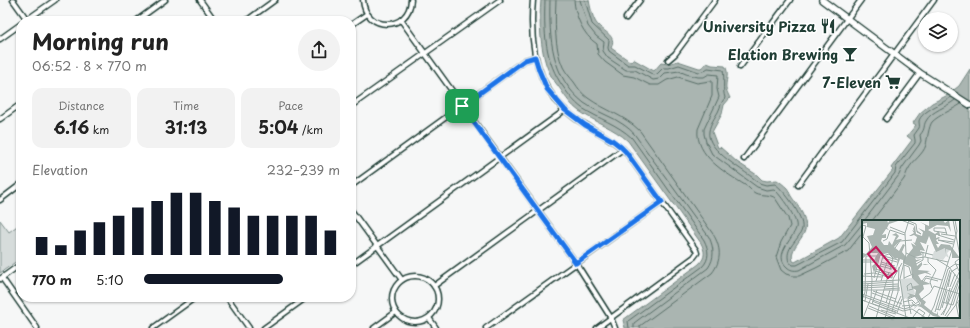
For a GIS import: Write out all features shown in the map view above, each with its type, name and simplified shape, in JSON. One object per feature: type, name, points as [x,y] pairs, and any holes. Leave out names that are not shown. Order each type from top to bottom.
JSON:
[{"type":"main road","points":[[822,0],[920,73],[970,105]]},
{"type":"street","points":[[13,0],[24,16]]},
{"type":"street","points":[[32,16],[54,0]]},
{"type":"street","points":[[143,16],[165,0]]},
{"type":"street","points":[[200,0],[211,16]]},
{"type":"street","points":[[253,16],[275,0]]},
{"type":"street","points":[[362,0],[367,14],[374,21],[382,24],[392,24],[401,20],[408,12],[411,0]]},
{"type":"street","points":[[356,102],[500,0]]},
{"type":"street","points":[[533,0],[531,29],[535,57],[547,89],[565,110],[579,121],[612,140],[623,149],[686,234],[697,253],[694,257],[597,328]]},
{"type":"street","points":[[626,18],[640,0]]},
{"type":"street","points":[[668,60],[675,54],[715,0]]},
{"type":"street","points":[[740,67],[790,0]]},
{"type":"street","points":[[744,159],[862,0]]},
{"type":"street","points":[[798,185],[934,0]]},
{"type":"street","points":[[356,22],[367,14]]},
{"type":"street","points":[[401,20],[576,263],[611,318],[615,328]]},
{"type":"street","points":[[0,39],[16,28]]},
{"type":"street","points":[[356,182],[525,60],[535,57]]},
{"type":"street","points":[[886,119],[920,73]]},
{"type":"street","points":[[0,119],[16,108]]},
{"type":"street","points":[[356,261],[565,110]]},
{"type":"street","points":[[434,286],[623,149]]},
{"type":"street","points":[[0,200],[16,188]]},
{"type":"street","points":[[486,328],[662,202]]},
{"type":"street","points":[[356,217],[402,280]]},
{"type":"street","points":[[16,268],[1,278],[16,299]]},
{"type":"street","points":[[417,276],[427,279],[434,286],[437,290],[438,300],[436,310],[429,318],[420,322],[411,322],[402,319],[396,312],[392,304],[392,295],[396,286],[402,280],[407,277],[417,276]]},
{"type":"street","points":[[18,302],[37,328]]},
{"type":"street","points":[[153,328],[189,302]]},
{"type":"street","points":[[231,302],[249,328]]},
{"type":"street","points":[[264,328],[300,302]]},
{"type":"street","points":[[374,328],[396,312]]},
{"type":"street","points":[[429,318],[436,328]]},
{"type":"shaded area","points":[[0,220],[9,232],[16,227],[16,262],[0,273]]},
{"type":"water","points":[[541,0],[589,0],[595,21],[611,36],[613,43],[611,48],[631,62],[633,59],[654,71],[661,63],[668,64],[678,61],[699,68],[707,63],[725,66],[727,75],[726,89],[730,98],[724,105],[722,114],[712,132],[718,148],[720,147],[737,162],[762,180],[777,180],[788,189],[802,213],[805,223],[804,233],[792,253],[793,261],[795,262],[839,238],[893,170],[891,168],[912,140],[907,136],[916,125],[913,123],[920,113],[932,103],[946,96],[959,86],[970,69],[970,328],[625,328],[623,320],[699,264],[704,256],[703,249],[701,243],[628,141],[617,132],[576,109],[567,99],[553,79],[546,64],[540,27]]},
{"type":"place","name":"University Pizza","points":[[828,26]]},
{"type":"place","name":"Elation Brewing","points":[[850,54]]},
{"type":"place","name":"7-Eleven","points":[[893,82]]},
{"type":"route","points":[[535,57],[543,82],[562,107],[573,117],[621,147],[662,202],[576,263],[462,106],[525,60],[535,57]]}]
